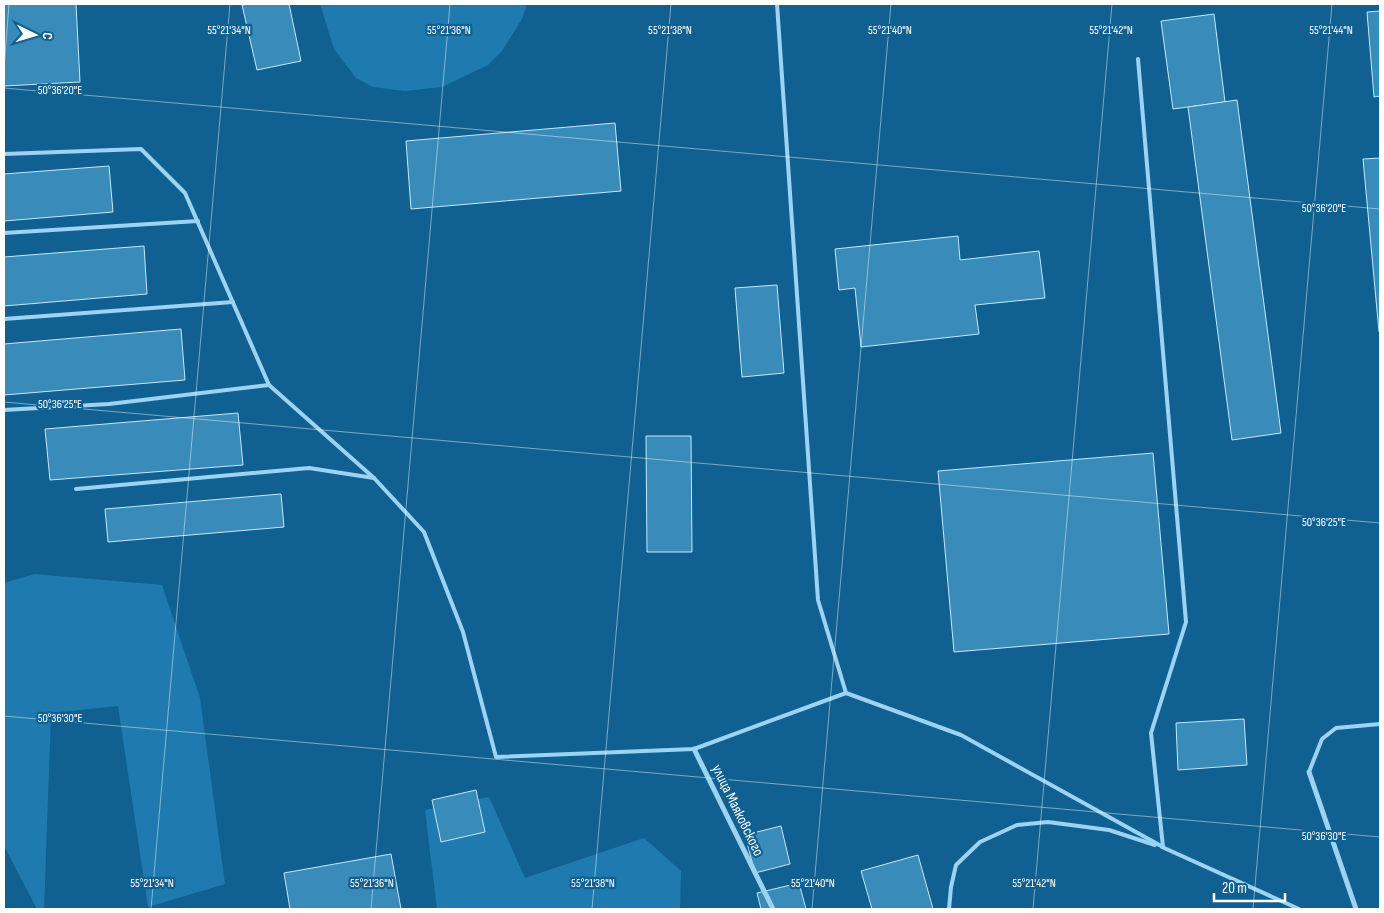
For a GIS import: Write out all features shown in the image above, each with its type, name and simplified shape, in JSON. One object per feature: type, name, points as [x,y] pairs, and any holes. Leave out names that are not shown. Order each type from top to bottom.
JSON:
[{"type":"street","name":"улица Маяковского","points":[[694,749],[773,909]]},
{"type":"street","points":[[1310,772],[1356,909]]},
{"type":"lane","points":[[777,4],[818,600],[846,693]]},
{"type":"lane","points":[[1138,59],[1186,622],[1151,733],[1163,847]]},
{"type":"lane","points":[[4,154],[141,149],[186,193],[270,385],[374,478],[424,532],[463,632],[496,757],[694,749],[846,693],[961,735],[1163,847],[1299,909]]},
{"type":"lane","points":[[4,233],[198,221]]},
{"type":"lane","points":[[4,319],[233,302]]},
{"type":"lane","points":[[4,410],[109,404],[270,385]]},
{"type":"lane","points":[[76,489],[309,468],[374,478]]},
{"type":"lane","points":[[1310,772],[1322,739],[1336,728],[1380,724]]},
{"type":"lane","points":[[949,909],[956,865],[980,842],[1017,825],[1048,822],[1109,830],[1163,847]]},
{"type":"shaded area","points":[[320,4],[527,4],[522,19],[502,51],[488,65],[442,87],[405,91],[373,87],[356,78],[334,49]]},
{"type":"shaded area","points":[[34,574],[162,585],[200,698],[225,884],[148,907],[118,706],[51,713],[44,909],[37,909],[4,846],[4,583]]},
{"type":"shaded area","points":[[489,797],[525,878],[644,838],[681,871],[680,909],[437,909],[425,810]]},
{"type":"building","points":[[4,4],[76,4],[80,82],[4,86]]},
{"type":"building","points":[[289,4],[301,61],[257,70],[242,5]]},
{"type":"building","points":[[1380,11],[1380,96],[1374,97],[1367,12]]},
{"type":"building","points":[[1214,14],[1225,102],[1173,109],[1161,21]]},
{"type":"building","points":[[1237,100],[1281,433],[1232,440],[1188,107]]},
{"type":"building","points":[[615,123],[621,191],[411,209],[406,141]]},
{"type":"building","points":[[1380,158],[1380,332],[1379,332],[1363,159]]},
{"type":"building","points":[[109,166],[113,212],[4,221],[4,174]]},
{"type":"building","points":[[958,236],[960,260],[1039,251],[1045,298],[975,305],[979,334],[861,347],[855,288],[839,290],[835,249]]},
{"type":"building","points":[[144,246],[147,294],[4,306],[4,257]]},
{"type":"building","points":[[777,285],[784,373],[742,377],[735,288]]},
{"type":"building","points":[[181,329],[185,380],[4,395],[4,344]]},
{"type":"building","points":[[238,413],[243,465],[50,480],[45,429]]},
{"type":"building","points":[[646,436],[691,436],[692,552],[647,552]]},
{"type":"building","points":[[1153,453],[1169,634],[954,652],[938,471]]},
{"type":"building","points":[[281,494],[284,527],[108,542],[105,509]]},
{"type":"building","points":[[1244,719],[1247,765],[1178,770],[1176,723]]},
{"type":"building","points":[[476,790],[485,832],[441,842],[432,800]]},
{"type":"building","points":[[781,826],[790,864],[755,873],[745,835]]},
{"type":"building","points":[[391,854],[401,909],[290,909],[284,873]]},
{"type":"building","points":[[918,855],[933,909],[872,909],[861,871]]},
{"type":"building","points":[[799,883],[806,909],[761,909],[757,893]]}]
